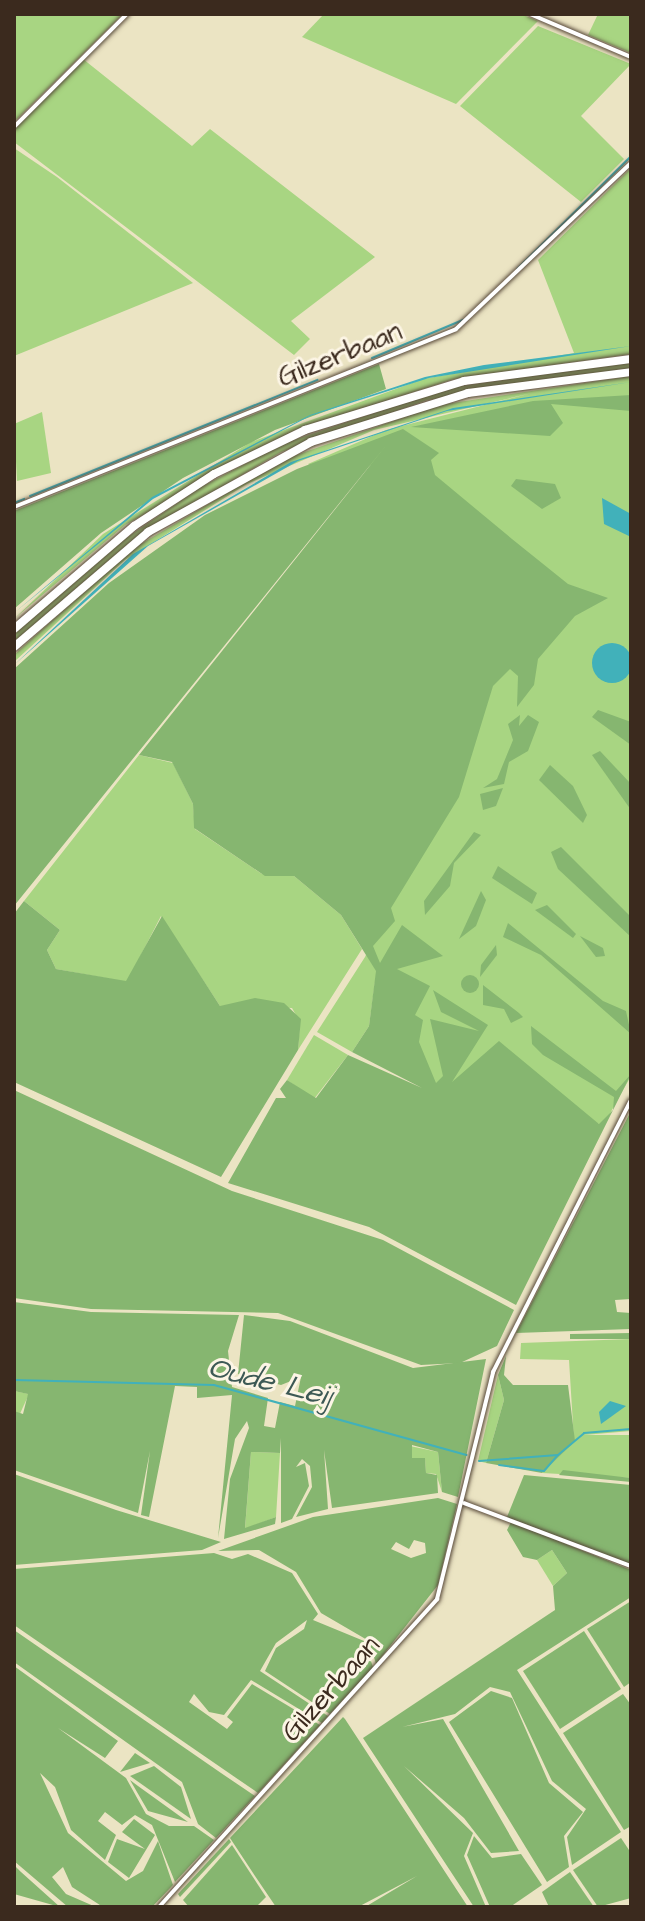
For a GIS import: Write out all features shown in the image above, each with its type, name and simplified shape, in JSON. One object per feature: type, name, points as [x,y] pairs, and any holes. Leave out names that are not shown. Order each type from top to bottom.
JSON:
[{"type":"highway","points":[[14,629],[134,526],[214,474],[305,430],[464,381],[631,359]]},
{"type":"highway","points":[[14,647],[148,532],[311,442],[468,393],[631,372]]},
{"type":"street","points":[[14,127],[127,14]]},
{"type":"street","points":[[530,14],[631,57]]},
{"type":"street","name":"Gilzerbaan","points":[[14,507],[456,329],[631,163]]},
{"type":"street","name":"Gilzerbaan","points":[[159,1907],[431,1608],[475,1464],[495,1361],[513,1333],[519,1312],[631,1100]]},
{"type":"street","points":[[464,1503],[631,1566]]},
{"type":"green space","points":[[14,14],[123,14],[14,122]]},
{"type":"green space","points":[[324,14],[521,14],[538,21],[456,104],[302,37]]},
{"type":"green space","points":[[598,14],[631,14],[631,53],[588,35]]},
{"type":"green space","points":[[538,26],[631,64],[581,116],[624,159],[581,202],[460,106]]},
{"type":"green space","points":[[83,59],[192,146],[210,129],[375,257],[291,321],[310,339],[294,355],[14,142],[14,129]]},
{"type":"green space","points":[[14,148],[57,177],[193,283],[14,356]]},
{"type":"green space","points":[[631,168],[631,354],[454,379],[295,430],[125,525],[14,619],[103,534],[251,442],[423,379],[574,353],[538,260]]},
{"type":"green space","points":[[631,361],[631,368],[427,400],[281,452],[136,537],[14,642],[14,633],[97,558],[201,487],[285,443],[449,388]]},
{"type":"green space","points":[[379,364],[386,389],[275,430],[183,478],[101,533],[14,609],[14,511]]},
{"type":"green space","points":[[631,376],[631,1076],[603,1126],[499,1075],[436,1089],[375,982],[369,1026],[352,1052],[317,1032],[365,957],[423,834],[399,447],[337,486],[308,464],[386,430],[532,393],[374,430],[247,484],[125,560],[14,662],[14,655],[129,551],[285,459],[439,405]]},
{"type":"green space","points":[[631,395],[631,411],[551,404],[563,423],[550,436],[411,427],[533,401]]},
{"type":"green space","points":[[42,412],[51,473],[17,481],[14,424]]},
{"type":"green space","points":[[403,429],[439,453],[431,460],[435,475],[512,539],[568,584],[608,598],[575,616],[538,659],[534,685],[517,707],[518,676],[510,669],[493,686],[459,797],[391,908],[395,921],[373,946],[380,963],[402,925],[443,956],[397,969],[430,986],[415,1015],[423,1020],[419,1042],[436,1083],[443,1076],[430,1019],[479,1031],[441,1012],[433,990],[488,1025],[452,1082],[499,1041],[599,1124],[613,1110],[614,1097],[543,1055],[532,1044],[531,1026],[616,1091],[631,1074],[516,1305],[369,1227],[228,1183],[276,1098],[286,1098],[280,1089],[287,1080],[316,1098],[348,1055],[422,1088],[352,1052],[369,1026],[376,971],[341,915],[294,876],[265,876],[194,828],[193,804],[172,762],[139,755],[388,443],[14,906],[14,669],[109,583],[205,515],[297,469]]},
{"type":"green space","points":[[516,479],[555,484],[561,498],[542,509],[511,486]]},
{"type":"green space","points":[[598,710],[631,722],[631,745],[592,717]]},
{"type":"green space","points":[[520,715],[519,726],[528,715],[539,722],[528,751],[509,762],[504,784],[483,788],[497,779],[513,740],[508,724]]},
{"type":"green space","points":[[600,751],[631,784],[631,810],[592,755]]},
{"type":"green space","points":[[139,755],[173,763],[193,804],[195,829],[262,874],[294,876],[341,915],[362,949],[298,1050],[300,1022],[292,1008],[220,1006],[161,916],[127,982],[56,969],[47,950],[60,930],[24,901]]},
{"type":"green space","points":[[550,765],[573,786],[587,815],[583,823],[539,780]]},
{"type":"green space","points":[[503,788],[496,806],[483,810],[480,794]]},
{"type":"green space","points":[[474,832],[481,835],[454,863],[450,886],[425,915],[424,901]]},
{"type":"green space","points":[[561,847],[631,917],[631,937],[558,869],[551,852]]},
{"type":"green space","points":[[498,866],[537,893],[532,904],[492,878]]},
{"type":"green space","points":[[481,891],[486,900],[476,926],[459,939]]},
{"type":"green space","points":[[24,901],[60,930],[47,950],[56,969],[126,981],[162,916],[220,1006],[255,998],[284,1003],[301,1019],[298,1050],[221,1177],[14,1082],[14,914]]},
{"type":"green space","points":[[547,905],[576,934],[573,938],[535,910]]},
{"type":"green space","points":[[508,923],[603,1001],[626,1011],[631,1034],[541,955],[503,937]]},
{"type":"green space","points":[[580,936],[603,948],[605,956],[596,957]]},
{"type":"green space","points":[[496,945],[497,955],[480,977],[481,965]]},
{"type":"green space","points":[[470,975],[479,984],[470,993],[461,984]]},
{"type":"green space","points":[[483,985],[523,1017],[511,1023],[504,1009],[483,1005]]},
{"type":"green space","points":[[314,1035],[348,1055],[314,1099],[287,1080]]},
{"type":"green space","points":[[14,1090],[232,1191],[383,1240],[514,1310],[497,1346],[460,1363],[421,1365],[278,1313],[91,1309],[14,1298]]},
{"type":"green space","points":[[631,1111],[631,1299],[615,1300],[617,1312],[631,1313],[631,1329],[516,1333]]},
{"type":"green space","points":[[14,1302],[91,1312],[239,1315],[228,1351],[232,1387],[268,1398],[264,1426],[275,1428],[280,1402],[295,1406],[301,1377],[281,1385],[238,1374],[244,1315],[290,1321],[413,1368],[486,1359],[458,1497],[442,1492],[438,1452],[412,1445],[412,1458],[425,1458],[426,1473],[437,1475],[438,1493],[332,1508],[324,1450],[328,1509],[296,1517],[312,1487],[310,1466],[302,1459],[296,1467],[305,1463],[309,1486],[292,1519],[281,1523],[281,1438],[280,1453],[251,1452],[245,1528],[276,1517],[275,1524],[224,1539],[230,1479],[249,1428],[247,1421],[235,1439],[218,1538],[232,1395],[197,1398],[197,1387],[175,1386],[149,1517],[141,1515],[150,1451],[138,1513],[14,1470],[14,1411],[23,1414],[28,1394],[14,1391]]},
{"type":"green space","points":[[631,1333],[631,1339],[570,1339],[570,1334]]},
{"type":"green space","points":[[631,1339],[631,1431],[584,1435],[631,1435],[631,1478],[542,1473],[574,1441],[569,1360],[520,1359],[521,1343]]},
{"type":"green space","points":[[506,1356],[504,1375],[513,1385],[568,1385],[575,1441],[542,1473],[486,1463],[504,1400],[498,1375]]},
{"type":"green space","points":[[498,1375],[504,1400],[486,1463],[478,1461]]},
{"type":"green space","points":[[14,1391],[29,1394],[18,1418],[14,1411]]},
{"type":"green space","points":[[410,1446],[438,1452],[442,1492],[436,1474],[426,1473],[425,1459],[412,1458]]},
{"type":"green space","points":[[251,1452],[280,1453],[276,1517],[245,1529]]},
{"type":"green space","points":[[563,1470],[631,1478],[631,1482],[559,1475]]},
{"type":"green space","points":[[14,1474],[221,1542],[202,1550],[14,1565]]},
{"type":"green space","points":[[524,1475],[631,1485],[631,1565],[507,1517]]},
{"type":"green space","points":[[438,1498],[457,1504],[438,1585],[376,1664],[369,1641],[321,1613],[296,1572],[259,1550],[218,1551],[313,1517]],"holes":[[[414,1540],[425,1543],[426,1553],[411,1558],[391,1549],[396,1542],[409,1549]]]},
{"type":"green space","points":[[511,1522],[631,1570],[631,1597],[517,1670],[621,1832],[572,1865],[567,1837],[586,1809],[552,1781],[510,1692],[490,1687],[455,1714],[402,1727],[443,1719],[519,1851],[491,1853],[464,1818],[404,1766],[473,1833],[464,1856],[486,1907],[474,1907],[363,1738],[555,1610],[553,1586],[567,1573],[552,1550],[537,1560],[523,1557],[507,1530]]},
{"type":"green space","points":[[552,1550],[567,1573],[553,1586],[537,1560]]},
{"type":"green space","points":[[214,1553],[232,1559],[248,1554],[292,1573],[318,1614],[313,1620],[364,1641],[373,1667],[330,1714],[265,1671],[276,1648],[304,1629],[307,1620],[276,1643],[260,1671],[328,1716],[322,1723],[251,1680],[224,1715],[209,1712],[194,1694],[189,1702],[227,1729],[233,1722],[227,1717],[252,1684],[320,1725],[258,1793],[14,1625],[14,1569]]},
{"type":"green space","points":[[631,1601],[631,1682],[624,1687],[587,1629]]},
{"type":"green space","points":[[14,1630],[255,1796],[216,1838],[198,1824],[182,1782],[14,1662]]},
{"type":"green space","points":[[584,1631],[621,1689],[560,1729],[523,1671]]},
{"type":"green space","points":[[14,1666],[118,1741],[105,1758],[58,1728],[126,1778],[146,1814],[169,1826],[194,1826],[214,1840],[175,1882],[152,1825],[135,1815],[122,1825],[105,1812],[98,1821],[116,1835],[105,1860],[71,1830],[55,1787],[40,1773],[68,1833],[126,1881],[143,1871],[158,1841],[173,1885],[152,1907],[103,1907],[72,1887],[63,1867],[52,1877],[66,1894],[96,1907],[68,1907],[14,1861]]},
{"type":"green space","points":[[491,1691],[512,1698],[549,1783],[583,1812],[564,1836],[569,1867],[547,1882],[449,1722]]},
{"type":"green space","points":[[623,1694],[631,1705],[631,1826],[624,1830],[563,1733]]},
{"type":"green space","points":[[343,1717],[468,1907],[365,1907],[417,1876],[358,1907],[276,1907],[230,1838]]},
{"type":"green space","points":[[135,1753],[150,1763],[120,1772]]},
{"type":"green space","points":[[154,1766],[181,1787],[191,1819],[130,1776]]},
{"type":"green space","points":[[130,1780],[138,1786],[188,1822],[148,1811]]},
{"type":"green space","points":[[134,1819],[155,1835],[129,1878],[108,1862],[117,1839],[145,1849],[122,1832]]},
{"type":"green space","points":[[474,1836],[492,1858],[521,1854],[542,1885],[510,1907],[490,1907],[467,1855]]},
{"type":"green space","points":[[621,1838],[631,1853],[631,1898],[598,1907],[573,1870]]},
{"type":"green space","points":[[229,1839],[231,1842],[180,1897],[178,1894]]},
{"type":"green space","points":[[232,1845],[266,1897],[256,1907],[189,1907],[183,1900]]},
{"type":"green space","points":[[14,1865],[21,1872],[60,1907],[14,1894]]},
{"type":"green space","points":[[570,1872],[594,1907],[549,1907],[542,1892]]},
{"type":"water","points":[[631,346],[429,378],[310,416],[153,499],[14,613],[152,497],[310,415],[425,377],[484,365]]},
{"type":"water","points":[[631,382],[447,411],[298,461],[148,546],[14,665],[133,554],[291,462],[453,408]]},
{"type":"water","points":[[602,498],[631,514],[631,537],[604,524]]},
{"type":"water","points":[[612,643],[626,649],[632,663],[626,677],[612,683],[598,677],[592,663],[598,649]]},
{"type":"water","points":[[610,1401],[626,1406],[601,1424],[599,1412]]},
{"type":"waterway","points":[[517,269],[631,156]]},
{"type":"waterway","points":[[372,358],[463,320]]},
{"type":"waterway","points":[[30,496],[317,380]]},
{"type":"waterway","points":[[14,503],[24,499]]},
{"type":"waterway","name":"Oude Leij","points":[[14,1380],[214,1385],[466,1455]]},
{"type":"waterway","name":"Oude Leij","points":[[479,1461],[558,1455],[584,1433],[631,1429]]},
{"type":"waterway","name":"Oude Leij","points":[[499,1465],[544,1471],[557,1456]]}]
